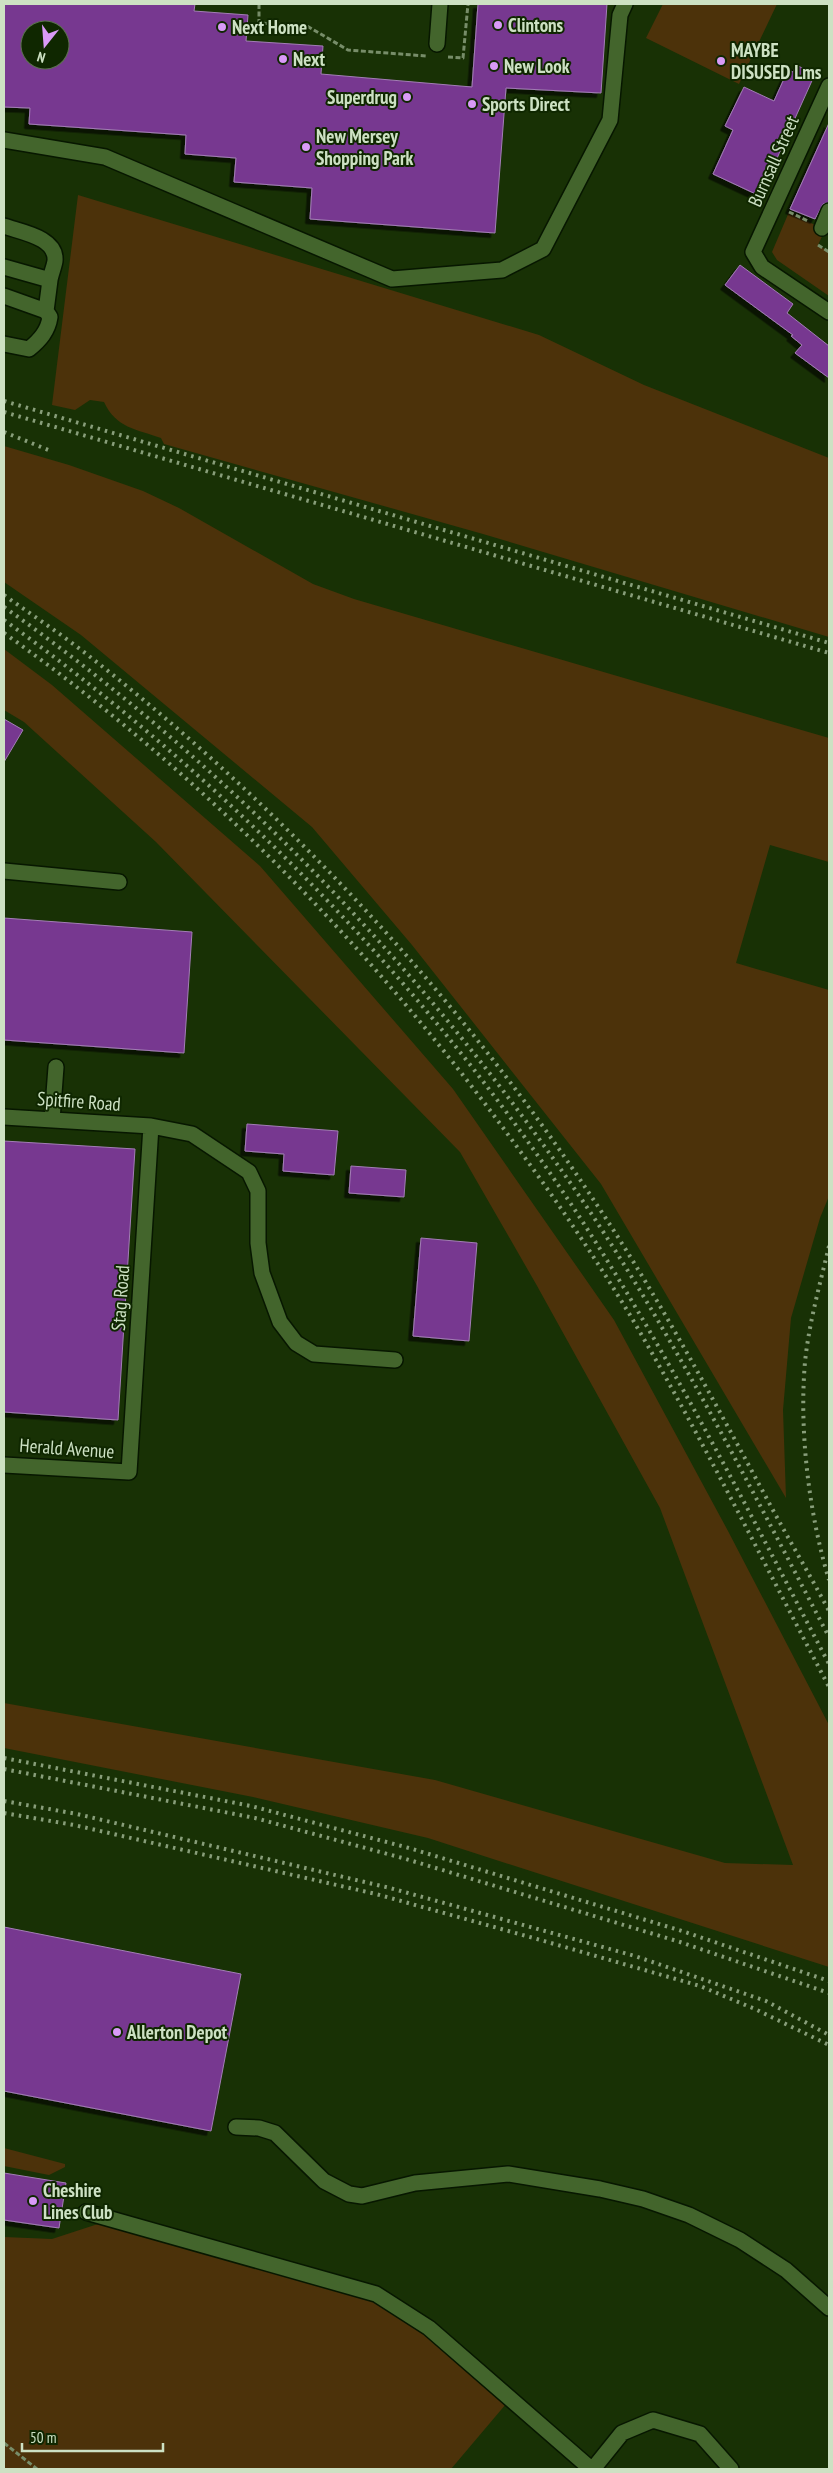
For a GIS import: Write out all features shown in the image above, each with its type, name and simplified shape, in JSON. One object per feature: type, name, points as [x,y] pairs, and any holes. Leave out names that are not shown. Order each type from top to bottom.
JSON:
[{"type":"street","points":[[438,52],[440,4]]},
{"type":"street","points":[[4,140],[105,157],[392,279],[502,270],[543,249],[610,120],[620,15],[624,4]]},
{"type":"street","name":"Burnsall Street","points":[[829,86],[753,252],[762,267],[829,312]]},
{"type":"street","points":[[822,228],[829,211]]},
{"type":"street","points":[[4,226],[42,239],[52,247],[55,259],[46,311]]},
{"type":"street","points":[[4,267],[50,280]]},
{"type":"street","points":[[4,296],[46,311],[50,317],[49,326],[40,340],[29,349],[4,344]]},
{"type":"street","points":[[4,871],[120,882]]},
{"type":"street","points":[[52,1120],[56,1067]]},
{"type":"street","name":"Spitfire Road","points":[[4,1117],[151,1126],[192,1134],[249,1172],[258,1190],[258,1242],[262,1273],[280,1322],[296,1343],[314,1354],[395,1360]]},
{"type":"street","name":"Stag Road","points":[[129,1472],[151,1126]]},
{"type":"street","name":"Herald Avenue","points":[[4,1464],[129,1472]]},
{"type":"street","points":[[236,2127],[260,2128],[275,2133],[324,2181],[349,2194],[362,2196],[415,2183],[508,2174],[600,2189],[644,2199],[689,2215],[740,2240],[786,2270],[829,2308]]},
{"type":"street","points":[[86,2212],[376,2294],[428,2328],[592,2469],[622,2433],[653,2420],[700,2434],[731,2469]]},
{"type":"path","points":[[259,4],[259,23],[307,26],[348,50],[438,52],[462,58],[468,4]]},
{"type":"path","points":[[4,2443],[37,2469]]},
{"type":"shaded area","name":"MAYBE DISUSED Lms","points":[[663,4],[777,4],[739,84],[646,38]]},
{"type":"shaded area","points":[[78,195],[539,335],[644,385],[829,458],[829,637],[483,534],[164,444],[161,438],[135,430],[121,422],[114,417],[104,402],[90,400],[75,410],[52,405]]},
{"type":"shaded area","points":[[789,212],[825,230],[818,245],[829,252],[829,296],[777,260],[772,252]]},
{"type":"shaded area","points":[[4,446],[69,465],[143,491],[179,508],[313,584],[354,599],[829,738],[829,862],[770,845],[736,963],[829,990],[829,1196],[820,1218],[791,1318],[783,1410],[786,1498],[601,1184],[412,945],[312,827],[81,635],[4,582]]},
{"type":"shaded area","points":[[4,649],[52,685],[260,866],[453,1089],[614,1320],[728,1531],[829,1725],[829,1967],[428,1838],[253,1797],[4,1748],[4,1703],[435,1780],[725,1863],[793,1865],[660,1508],[536,1284],[460,1152],[156,842],[24,722],[4,710]]},
{"type":"shaded area","points":[[4,2148],[65,2164],[65,2167],[49,2175],[4,2166]]},
{"type":"shaded area","points":[[101,2223],[375,2299],[426,2333],[506,2404],[451,2469],[4,2469],[4,2237],[52,2239]]},
{"type":"building","points":[[4,4],[195,4],[194,11],[248,15],[246,41],[323,46],[321,74],[472,87],[478,4],[607,4],[601,93],[506,88],[495,233],[310,219],[312,188],[234,182],[236,158],[185,154],[186,135],[29,124],[30,108],[4,107]]},
{"type":"building","points":[[796,65],[815,74],[760,196],[713,174],[733,130],[725,126],[744,87],[774,101],[788,70],[793,72]]},
{"type":"building","points":[[829,123],[829,202],[823,204],[815,219],[790,209]]},
{"type":"building","points":[[740,265],[793,304],[787,313],[829,346],[829,378],[795,353],[802,345],[791,336],[793,335],[725,285]]},
{"type":"building","points":[[4,719],[23,730],[4,762]]},
{"type":"building","points":[[4,918],[192,932],[184,1053],[4,1040]]},
{"type":"building","points":[[247,1124],[338,1131],[334,1175],[283,1171],[284,1154],[245,1151]]},
{"type":"building","points":[[4,1141],[135,1149],[118,1420],[4,1412]]},
{"type":"building","points":[[351,1166],[406,1170],[404,1197],[349,1193]]},
{"type":"building","points":[[421,1238],[477,1243],[469,1341],[413,1336]]},
{"type":"building","name":"Allerton Depot","points":[[4,1927],[241,1974],[211,2131],[4,2091]]},
{"type":"building","name":"Cheshire Lines Club","points":[[4,2173],[66,2183],[59,2228],[4,2220]]},
{"type":"railway","points":[[4,401],[829,643]]},
{"type":"railway","points":[[4,412],[829,653]]},
{"type":"railway","points":[[4,432],[51,451]]},
{"type":"railway","points":[[4,595],[80,649],[152,707],[222,768],[290,832],[355,899],[478,1040],[534,1114],[587,1190],[637,1268],[707,1389],[829,1611]]},
{"type":"railway","points":[[4,607],[87,669],[167,734],[243,803],[317,875],[387,950],[454,1029],[518,1110],[613,1247],[679,1356],[829,1637]]},
{"type":"railway","points":[[4,620],[86,681],[165,746],[241,815],[314,886],[384,961],[450,1039],[512,1120],[571,1204],[641,1316],[706,1431],[829,1664]]},
{"type":"railway","points":[[4,633],[78,688],[149,746],[217,807],[283,871],[347,938],[407,1006],[465,1078],[549,1191],[591,1252],[630,1315],[707,1453],[829,1687]]},
{"type":"railway","points":[[829,1246],[809,1333],[803,1388],[807,1472],[816,1528],[829,1580]]},
{"type":"railway","points":[[4,1758],[251,1806],[409,1848],[682,1931],[829,1981]]},
{"type":"railway","points":[[4,1769],[255,1818],[406,1859],[680,1942],[829,1993]]},
{"type":"railway","points":[[4,1801],[77,1814],[390,1888],[635,1956],[766,2001],[829,2035]]},
{"type":"railway","points":[[4,1813],[74,1825],[376,1894],[537,1939],[700,1986],[755,2009],[829,2045]]},
{"type":"place","name":"Clintons","points":[[498,25]]},
{"type":"place","name":"Next Home","points":[[222,27]]},
{"type":"place","name":"Next","points":[[283,59]]},
{"type":"place","name":"MAYBE DISUSED Lms","points":[[721,61]]},
{"type":"place","name":"New Look","points":[[494,66]]},
{"type":"place","name":"Superdrug","points":[[407,97]]},
{"type":"place","name":"Sports Direct","points":[[472,104]]},
{"type":"place","name":"New Mersey Shopping Park","points":[[306,147]]},
{"type":"place","name":"Allerton Depot","points":[[117,2032]]},
{"type":"place","name":"Cheshire Lines Club","points":[[33,2201]]}]
